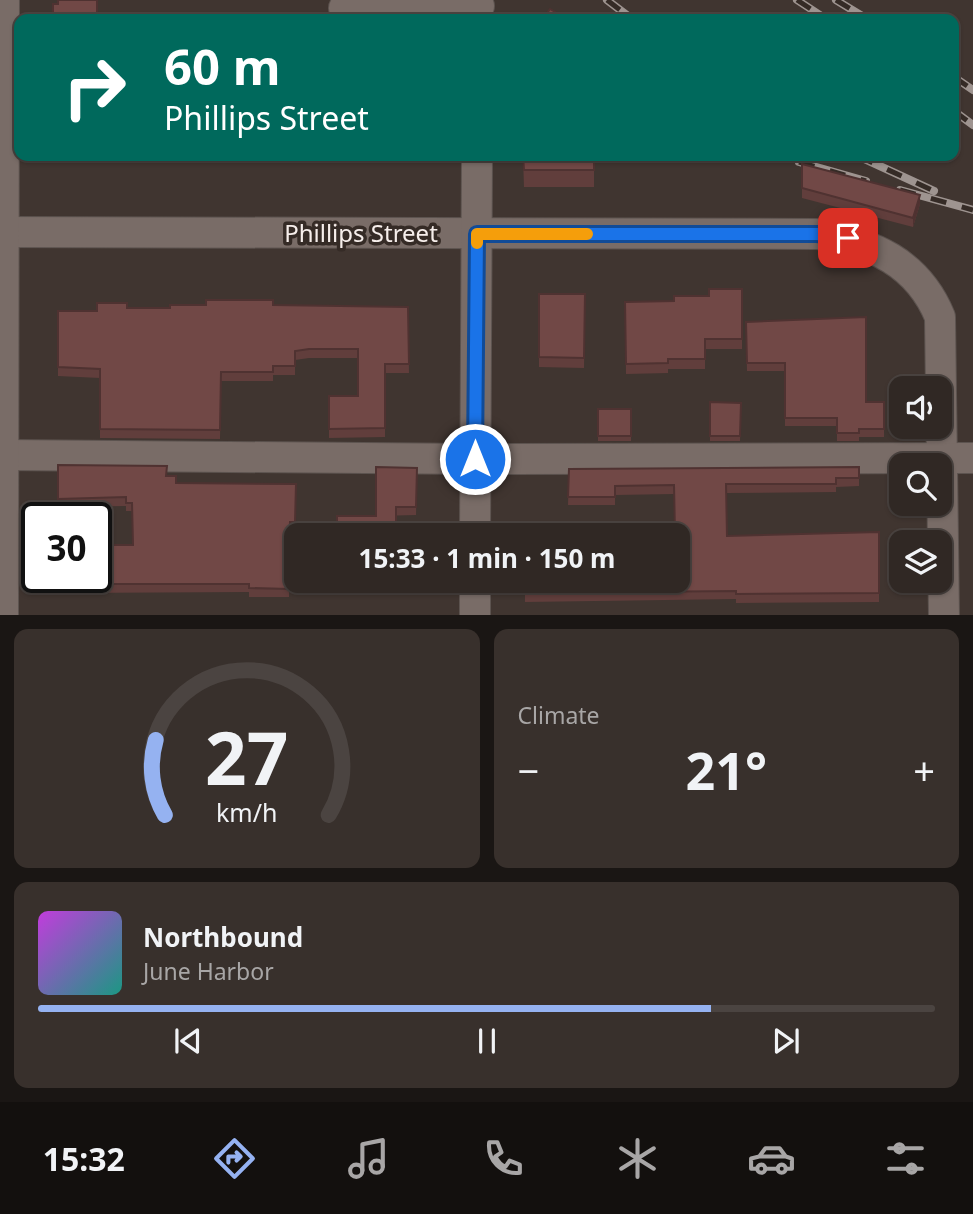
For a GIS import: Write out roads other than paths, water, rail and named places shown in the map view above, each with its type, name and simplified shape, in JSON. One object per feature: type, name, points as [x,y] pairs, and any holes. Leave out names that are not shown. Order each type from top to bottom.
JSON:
[{"type":"street","points":[[3,615],[4,0]]},
{"type":"street","points":[[344,8],[476,8]]},
{"type":"street","points":[[475,523],[477,161]]},
{"type":"street","name":"Phillips Street","points":[[2,232],[817,234],[848,238],[901,263],[931,296],[940,317],[943,453]]},
{"type":"street","points":[[4,454],[475,459],[889,459]]},
{"type":"street","points":[[952,459],[973,458]]},
{"type":"street","name":"Phillips Street","points":[[943,516],[944,615]]},
{"type":"street","points":[[475,593],[475,615]]},
{"type":"railway","points":[[607,0],[625,14]]},
{"type":"railway","points":[[797,0],[818,14]]},
{"type":"railway","points":[[836,0],[859,14]]},
{"type":"railway","points":[[959,80],[973,90]]},
{"type":"railway","points":[[959,115],[973,125]]},
{"type":"railway","points":[[869,161],[934,191]]},
{"type":"railway","points":[[799,162],[866,181]]},
{"type":"railway","points":[[900,190],[973,210]]}]
